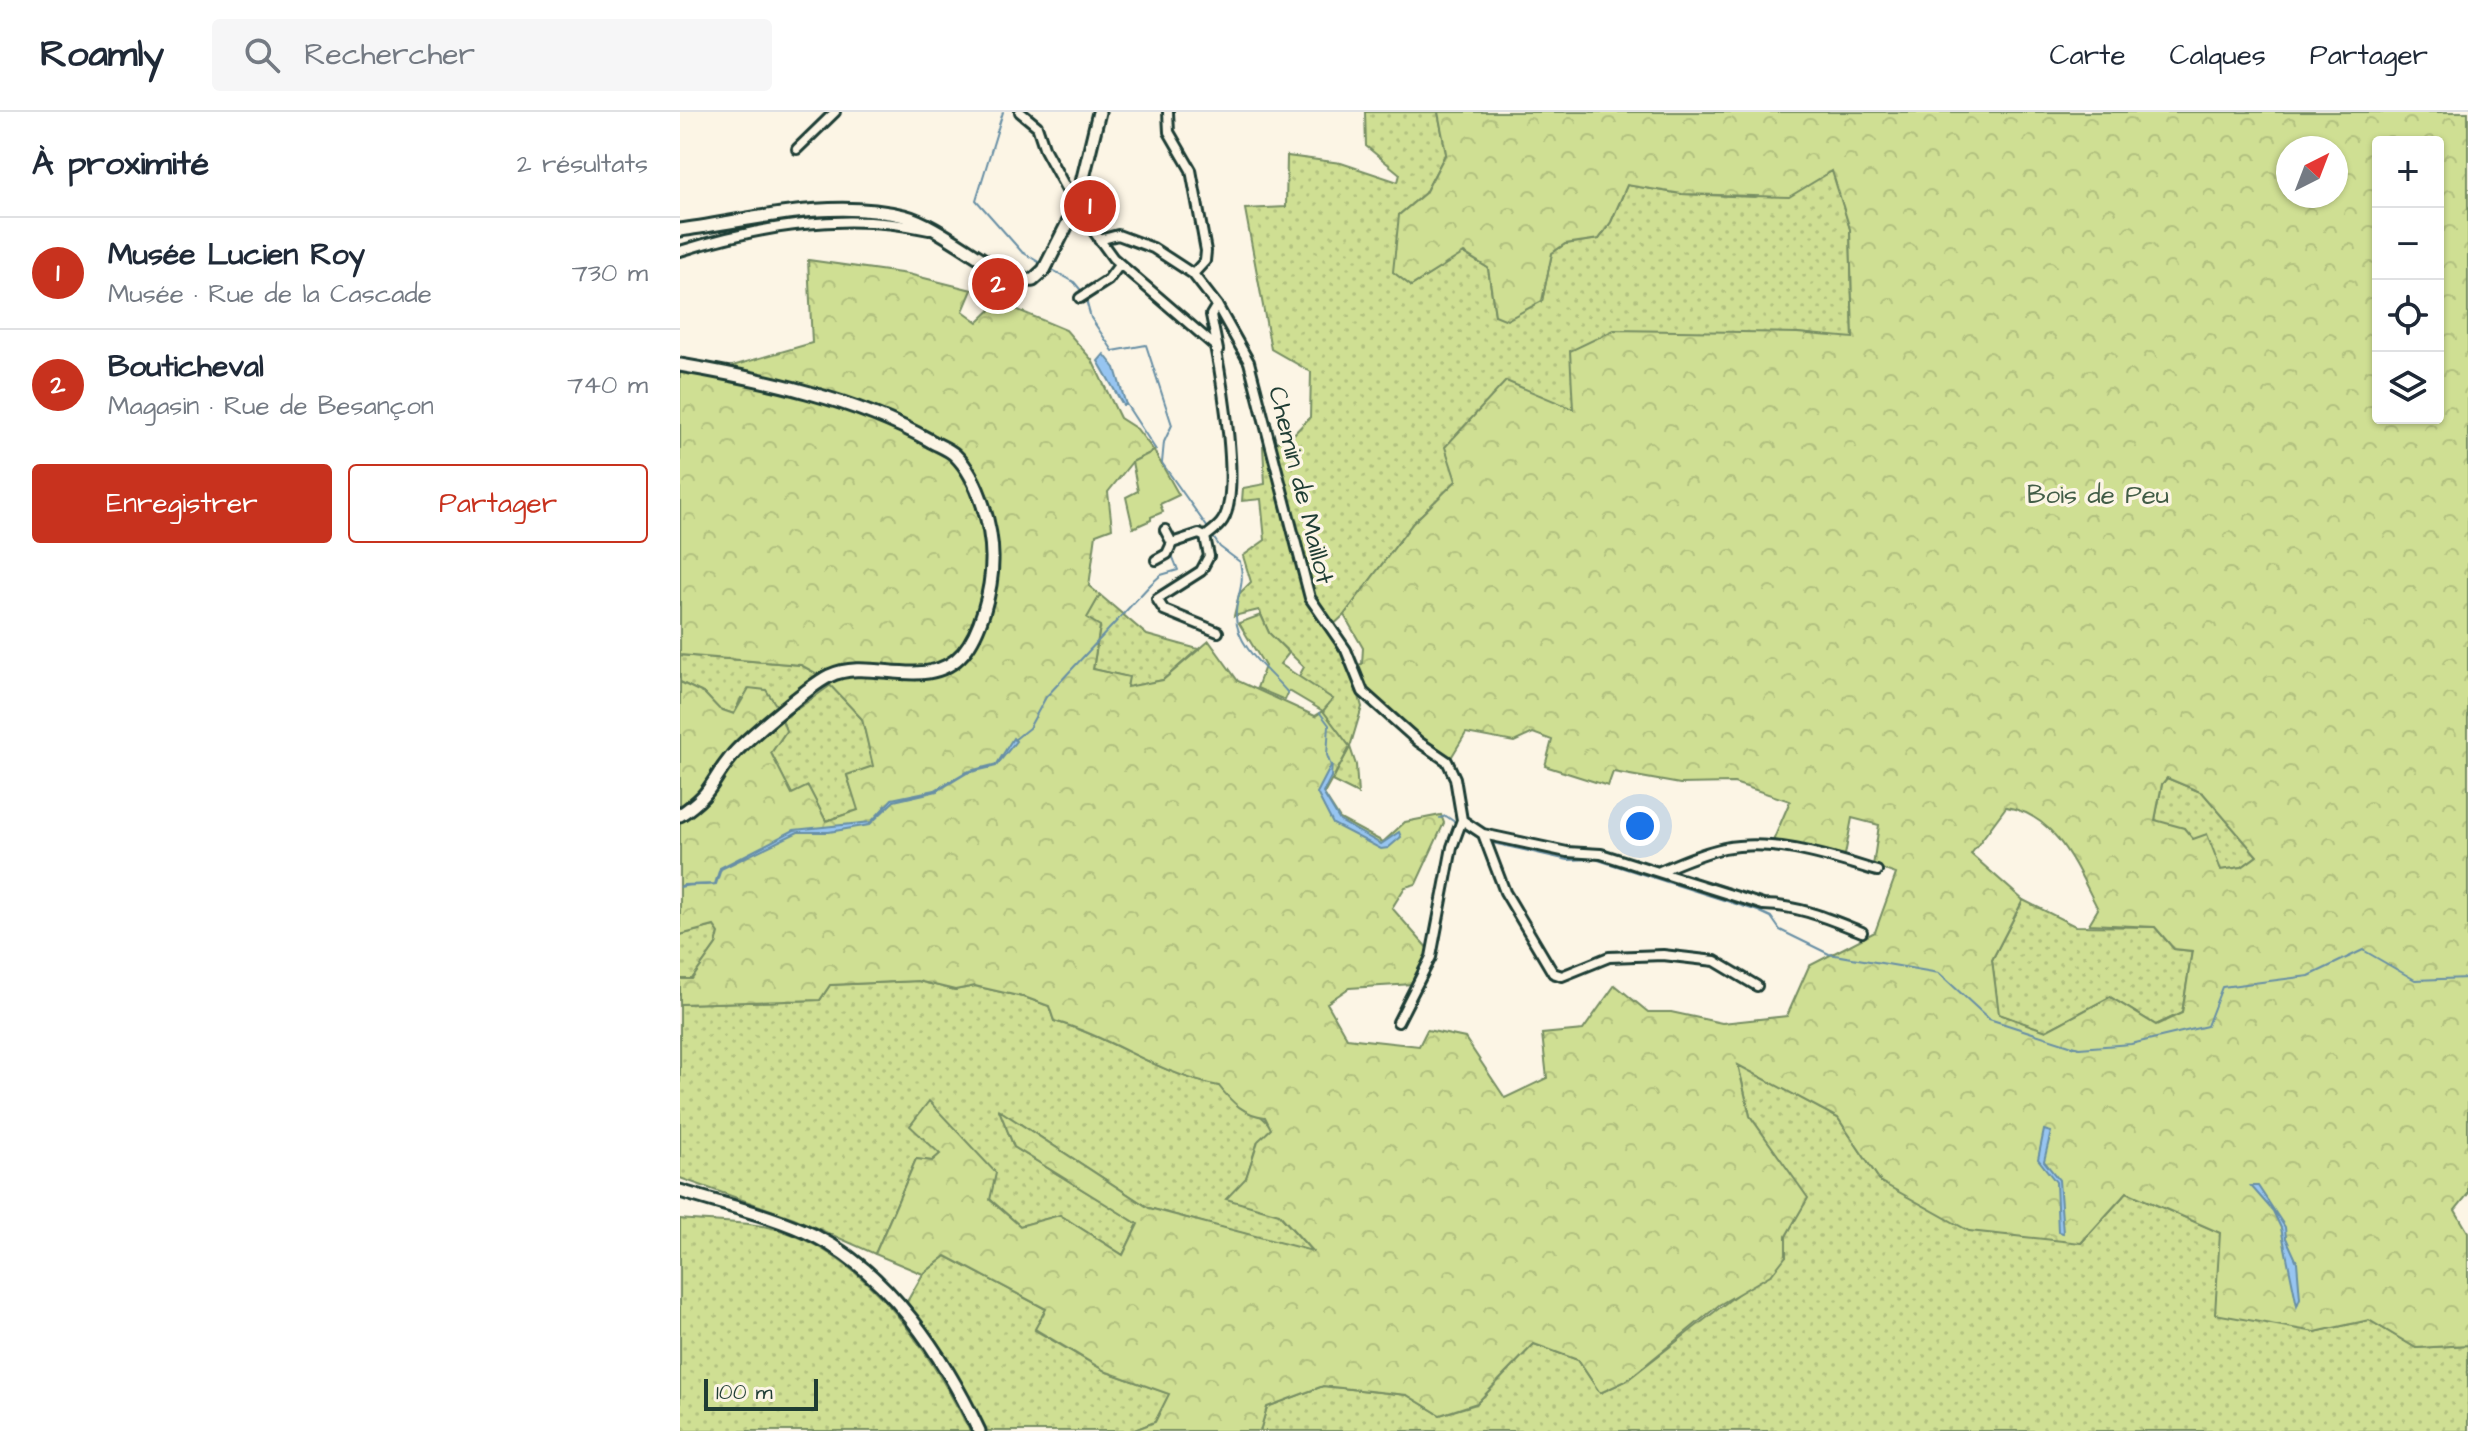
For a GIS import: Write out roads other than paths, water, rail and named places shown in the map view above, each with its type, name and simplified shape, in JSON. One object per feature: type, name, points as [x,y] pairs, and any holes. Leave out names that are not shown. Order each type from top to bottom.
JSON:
[{"type":"street","points":[[797,149],[835,112]]},
{"type":"street","points":[[1020,112],[1036,124],[1045,150],[1076,207],[1099,240],[1120,264],[1212,341],[1231,467],[1227,509],[1208,534],[1208,561],[1201,571],[1162,594],[1158,604],[1218,632]]},
{"type":"street","points":[[680,230],[763,215],[868,211],[902,215],[931,224],[1017,280],[1038,277],[1076,207],[1099,112]]},
{"type":"street","points":[[1168,112],[1169,132],[1191,170],[1206,251],[1205,261],[1193,274]]},
{"type":"street","points":[[680,251],[772,226],[811,223],[890,222],[949,235]]},
{"type":"street","name":"Chemin de Maillot","points":[[1099,240],[1106,236],[1132,238],[1193,274],[1217,305],[1249,362],[1310,598],[1346,650],[1363,692],[1419,742],[1447,761],[1455,778],[1460,824]]},
{"type":"street","points":[[1084,296],[1108,280],[1120,264]]},
{"type":"street","points":[[1216,354],[1219,344],[1211,315],[1217,305]]},
{"type":"street","points":[[680,365],[742,376],[888,417],[956,455],[982,501],[993,534],[992,568],[984,606],[963,654],[939,668],[912,674],[856,671],[830,675],[751,737],[731,756],[713,788],[680,815]]},
{"type":"street","points":[[1165,530],[1172,543]]},
{"type":"street","points":[[1156,560],[1167,554],[1172,543],[1208,534]]},
{"type":"street","points":[[1398,1022],[1431,957],[1460,824],[1484,839],[1601,854],[1763,905],[1782,905],[1818,914],[1862,932]]},
{"type":"street","points":[[1484,839],[1505,892],[1553,973],[1562,976],[1609,957],[1663,955],[1715,961],[1757,986]]},
{"type":"street","points":[[1659,871],[1727,848],[1754,847],[1819,854],[1877,871]]},
{"type":"street","points":[[680,1191],[798,1228],[849,1259],[879,1284],[939,1357],[979,1431]]},
{"type":"water","points":[[1104,354],[1115,368],[1126,405],[1123,405],[1098,361]]},
{"type":"water","points":[[1013,738],[1016,741],[996,766],[967,773],[937,791],[894,801],[869,825],[829,832],[798,832],[721,869],[716,884],[680,887],[683,885],[715,884],[720,868],[794,830],[871,822],[892,799],[935,790],[966,772],[997,764]]},
{"type":"water","points":[[1332,764],[1331,777],[1323,793],[1340,821],[1381,844],[1399,832],[1401,837],[1388,848],[1381,849],[1333,824],[1317,793]]},
{"type":"water","points":[[2044,1130],[2051,1132],[2044,1161],[2059,1180],[2063,1233],[2058,1232],[2056,1182],[2038,1159]]},
{"type":"water","points":[[2251,1186],[2258,1186],[2285,1227],[2286,1238],[2297,1262],[2300,1298],[2297,1306],[2281,1228],[2273,1211]]},
{"type":"waterway","points":[[1003,112],[976,200],[1022,252],[1042,264]]},
{"type":"waterway","points":[[1051,269],[1074,282],[1084,294]]},
{"type":"waterway","points":[[1086,300],[1091,318],[1113,351],[1146,345],[1172,425],[1164,442],[1162,463],[1210,531]]},
{"type":"waterway","points":[[1126,404],[1156,450]]},
{"type":"waterway","points":[[1213,537],[1220,547],[1240,562],[1242,579],[1236,617],[1242,639],[1248,650],[1288,693]]},
{"type":"waterway","points":[[1014,740],[1029,728],[1046,697],[1151,584],[1161,575],[1178,570],[1172,555]]},
{"type":"waterway","points":[[1320,713],[1329,725],[1327,755],[1331,766]]},
{"type":"waterway","points":[[1440,818],[1446,816],[1459,825]]},
{"type":"waterway","points":[[1464,829],[1482,840]]},
{"type":"waterway","points":[[1488,842],[1568,860],[1595,859],[1758,911],[1771,917],[1780,930],[1829,954],[1939,973],[1989,1019],[2079,1048],[2131,1044],[2207,1026],[2222,987],[2309,976],[2363,950],[2415,980],[2468,978]]},
{"type":"place","name":"Musée Lucien Roy","points":[[1090,206]]},
{"type":"place","name":"Bouticheval","points":[[998,284]]},
{"type":"park label","name":"Bois de Peu","points":[[2098,494]]}]
